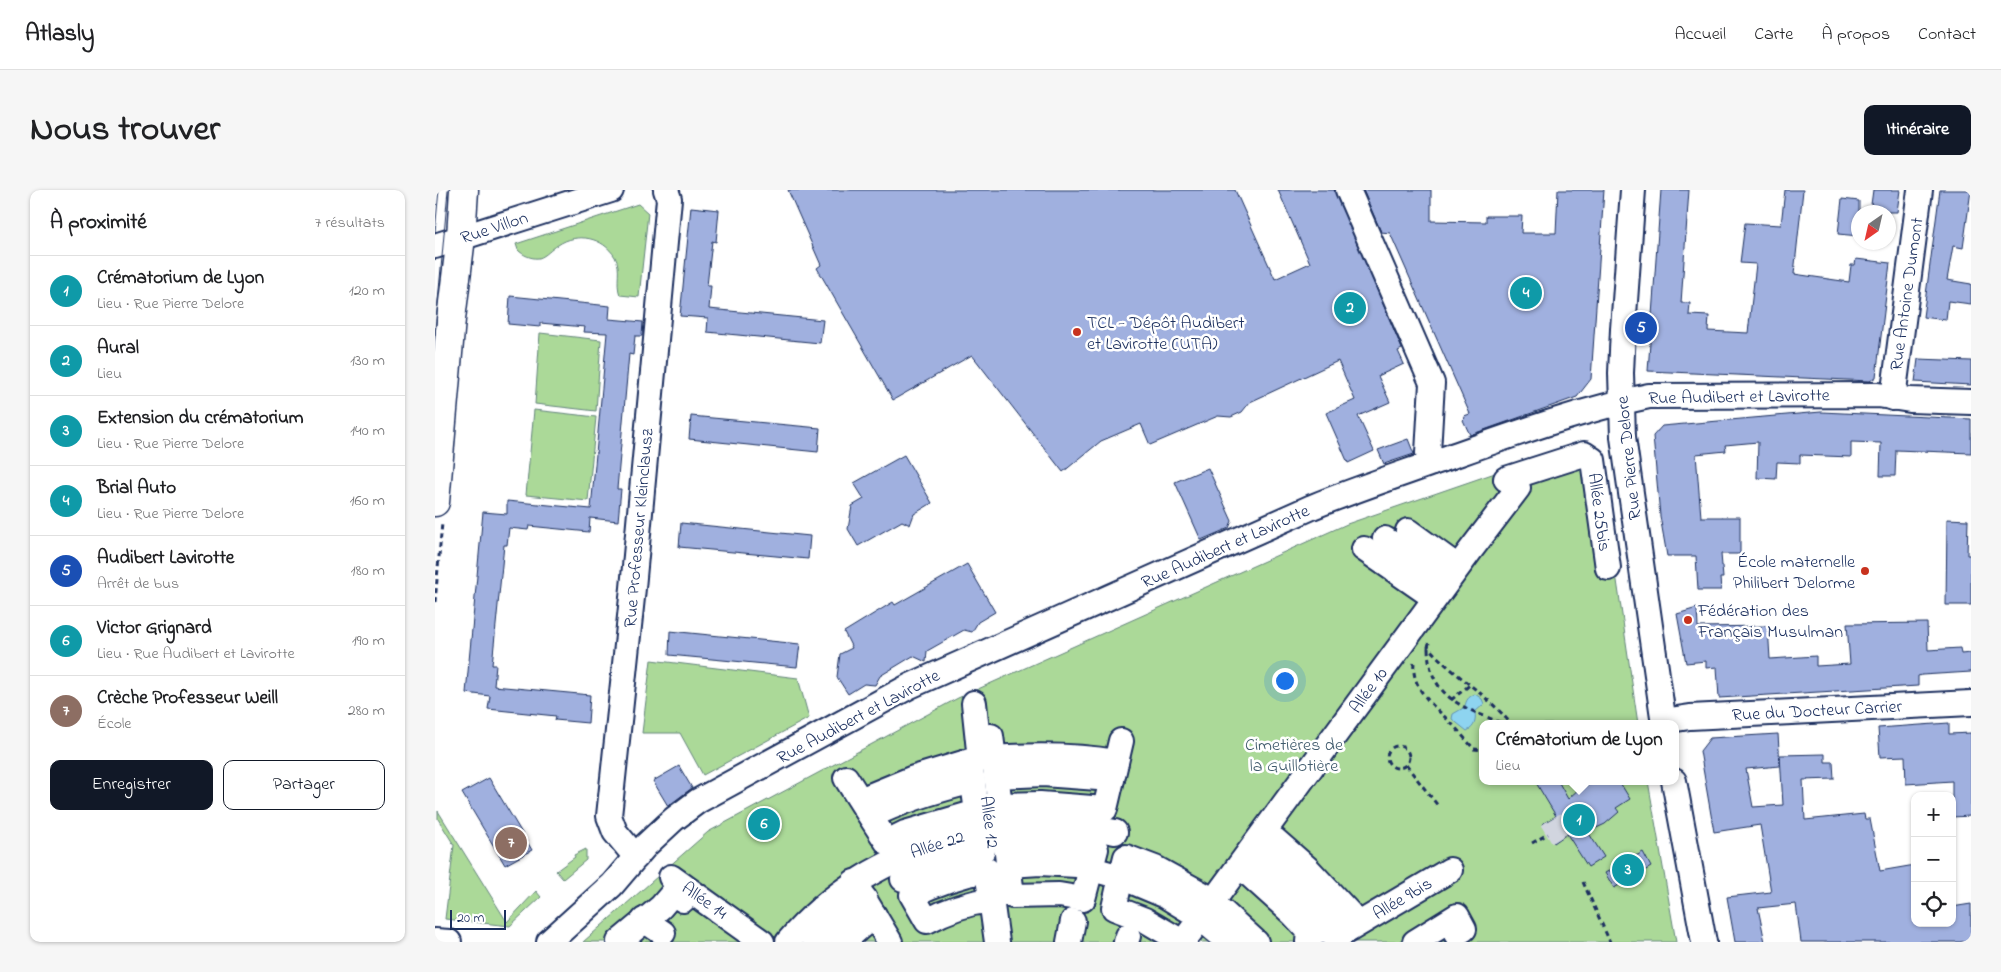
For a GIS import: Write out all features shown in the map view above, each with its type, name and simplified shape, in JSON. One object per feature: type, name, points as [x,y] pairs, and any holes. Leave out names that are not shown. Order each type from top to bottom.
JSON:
[{"type":"main road","points":[[435,502],[464,190]]},
{"type":"street","name":"Rue Villon","points":[[435,246],[611,190]]},
{"type":"street","name":"Rue Professeur Kleinclausz","points":[[635,857],[615,832],[609,816],[633,588],[669,199],[665,190]]},
{"type":"street","points":[[1348,190],[1431,383],[1428,454],[1432,463]]},
{"type":"street","name":"Rue Pierre Delore","points":[[1633,190],[1623,329],[1621,401],[1623,437],[1664,720]]},
{"type":"street","name":"Rue Antoine Dumont","points":[[1893,398],[1920,190]]},
{"type":"street","name":"Rue Audibert et Lavirotte","points":[[536,942],[555,935],[612,885],[646,845],[674,819],[698,801],[910,686],[1361,487],[1529,428],[1621,401],[1659,396],[1879,395],[1893,398],[1971,402]]},
{"type":"street","name":"Allée 25bis","points":[[1512,484],[1584,454],[1593,460],[1608,568]]},
{"type":"street","name":"Allée 10","points":[[1196,926],[1437,582],[1512,484]]},
{"type":"street","points":[[1363,550],[1426,592],[1437,582],[1448,560],[1408,531]]},
{"type":"street","points":[[1385,538],[1437,582]]},
{"type":"street","name":"Rue du Docteur Carrier","points":[[1674,720],[1690,717],[1971,702]]},
{"type":"street","name":"Allée 12","points":[[973,703],[1006,942]]},
{"type":"street","points":[[1030,755],[1055,756],[1114,770],[1055,793],[1023,793],[995,766],[1030,755]]},
{"type":"street","points":[[970,761],[974,791],[924,815],[870,816],[911,779],[970,761]]},
{"type":"street","points":[[847,778],[870,816]]},
{"type":"street","points":[[1675,785],[1704,942]]},
{"type":"street","name":"Allée 22","points":[[788,942],[817,911],[877,924],[907,887],[935,844],[991,827],[1051,823],[1084,826],[1115,832]]},
{"type":"street","points":[[1275,840],[1307,868],[1332,930],[1309,931],[1293,913],[1250,875],[1275,840]]},
{"type":"street","points":[[907,887],[934,865],[983,850]]},
{"type":"street","points":[[1119,887],[1126,857],[1169,875],[1196,926],[1229,942]]},
{"type":"street","points":[[999,884],[1060,864],[1088,878],[1119,887],[1150,909],[1196,926],[1256,942]]},
{"type":"street","points":[[907,887],[932,885],[987,870],[1012,896],[1059,895],[1083,899],[1088,878]]},
{"type":"street","name":"Allée 9bis","points":[[1332,930],[1450,870]]},
{"type":"street","name":"Allée 14","points":[[671,877],[762,942]]},
{"type":"street","points":[[997,942],[999,884]]},
{"type":"street","points":[[815,942],[831,926],[877,924]]},
{"type":"street","points":[[843,942],[877,924]]},
{"type":"street","points":[[1415,942],[1455,934]]},
{"type":"street","points":[[435,941],[449,942]]},
{"type":"path","points":[[1423,645],[1430,636],[1428,647],[1433,675],[1439,687],[1451,700],[1494,720]]},
{"type":"path","points":[[1428,647],[1450,669],[1471,684],[1507,720]]},
{"type":"path","points":[[1415,661],[1413,666],[1415,679],[1420,690],[1474,749],[1479,750]]},
{"type":"path","points":[[1451,700],[1471,684]]},
{"type":"path","points":[[1397,746],[1407,750],[1409,761],[1406,765],[1401,768],[1391,766],[1387,756],[1389,751],[1397,746]]},
{"type":"path","points":[[1406,765],[1439,807]]},
{"type":"path","points":[[1532,843],[1548,834]]},
{"type":"path","points":[[1583,882],[1610,942]]},
{"type":"green space","points":[[638,204],[648,213],[639,297],[620,295],[615,257],[610,250],[597,241],[581,238],[565,241],[539,258],[527,256],[518,250],[516,244]]},
{"type":"green space","points":[[540,333],[601,340],[596,411],[535,404]]},
{"type":"green space","points":[[534,410],[596,417],[588,501],[526,495]]},
{"type":"green space","name":"Cimetières de la Guillotière","points":[[1585,442],[1598,451],[1637,720],[1479,720],[1479,785],[1649,785],[1676,942],[583,942],[708,832],[958,698],[1347,524]]},
{"type":"green space","points":[[651,660],[798,678],[809,718],[703,775],[680,733],[642,733]]},
{"type":"green space","points":[[438,811],[507,922],[536,891],[541,897],[510,926],[445,919],[454,845],[438,819]]},
{"type":"green space","points":[[586,849],[586,860],[563,879],[556,871],[575,857],[574,855]]},
{"type":"water","points":[[1475,694],[1482,699],[1484,704],[1475,712],[1472,728],[1467,731],[1452,719],[1453,714],[1465,707],[1468,699]]},
{"type":"building","name":"TCL - Dépôt Audibert et Lavirotte (UTA)","points":[[788,190],[1235,190],[1275,279],[1310,263],[1278,190],[1335,190],[1402,349],[1398,351],[1404,364],[1378,376],[1390,402],[1358,416],[1374,451],[1348,463],[1326,413],[1355,400],[1338,361],[1250,402],[1242,412],[1231,417],[1218,416],[1150,445],[1141,424],[1101,441],[1063,472],[972,355],[893,400],[817,268],[821,265]]},
{"type":"building","points":[[1363,190],[1431,190],[1431,221],[1486,222],[1486,216],[1522,216],[1521,233],[1556,233],[1558,190],[1604,190],[1591,379],[1577,397],[1470,435],[1463,420],[1464,416],[1470,414],[1390,233],[1381,232]]},
{"type":"building","points":[[1661,190],[1689,190],[1681,303],[1690,303],[1689,315],[1709,316],[1708,331],[1748,333],[1756,264],[1740,263],[1745,223],[1781,225],[1785,190],[1803,190],[1794,274],[1849,282],[1851,265],[1855,265],[1856,259],[1890,263],[1876,377],[1870,381],[1648,371]]},
{"type":"building","points":[[1873,190],[1900,190],[1897,212],[1896,205],[1871,205]]},
{"type":"building","points":[[1940,190],[1971,190],[1963,248],[1953,246],[1947,280],[1971,284],[1971,304],[1948,301],[1946,320],[1923,317]]},
{"type":"building","points":[[1842,199],[1859,201],[1859,205],[1851,205],[1851,235],[1838,234]]},
{"type":"building","points":[[691,207],[719,210],[716,242],[712,241],[707,286],[711,286],[709,309],[823,320],[820,343],[707,332],[708,318],[680,316]]},
{"type":"building","points":[[510,296],[610,306],[609,319],[643,322],[642,336],[635,336],[633,355],[629,354],[617,489],[621,489],[618,521],[590,518],[589,532],[529,526],[528,530],[509,528],[507,545],[504,545],[492,665],[496,665],[494,686],[590,695],[588,723],[555,720],[556,716],[488,709],[490,696],[466,693],[483,512],[507,514],[507,501],[591,509],[607,333],[584,332],[585,327],[540,323],[540,327],[508,324]]},
{"type":"building","points":[[1918,359],[1971,361],[1971,385],[1915,382]]},
{"type":"building","points":[[1821,412],[1971,419],[1971,453],[1896,450],[1895,476],[1880,476],[1881,443],[1851,442],[1851,457],[1800,455],[1800,463],[1777,462],[1776,479],[1757,478],[1758,442],[1725,445],[1726,451],[1696,454],[1701,517],[1740,517],[1740,554],[1721,554],[1723,578],[1720,578],[1721,590],[1698,590],[1696,556],[1667,556],[1660,516],[1653,436],[1662,426]]},
{"type":"building","points":[[691,416],[820,428],[818,452],[689,439]]},
{"type":"building","points":[[1408,439],[1414,454],[1384,464],[1378,450]]},
{"type":"building","points":[[904,455],[932,503],[914,514],[910,525],[902,521],[858,546],[848,529],[852,506],[864,499],[854,483]]},
{"type":"building","points":[[1208,468],[1232,521],[1229,528],[1201,540],[1175,482]]},
{"type":"building","points":[[1947,519],[1968,520],[1967,555],[1971,555],[1971,605],[1946,605]]},
{"type":"building","points":[[681,523],[810,536],[808,559],[679,547]]},
{"type":"building","points":[[967,564],[995,612],[978,622],[972,632],[964,630],[927,651],[926,662],[913,656],[880,676],[875,685],[864,684],[848,694],[837,677],[840,654],[852,648],[844,632],[893,602],[895,605]]},
{"type":"building","points":[[1697,608],[1698,627],[1768,626],[1770,659],[1816,656],[1816,666],[1850,664],[1847,624],[1927,623],[1928,650],[1960,648],[1961,654],[1971,653],[1971,672],[1918,676],[1918,686],[1719,698],[1717,667],[1706,668],[1706,661],[1686,663],[1677,614]]},
{"type":"building","points":[[670,631],[800,644],[797,667],[669,655]]},
{"type":"building","points":[[1949,723],[1949,734],[1971,733],[1971,816],[1956,817],[1956,792],[1952,792],[1952,781],[1906,784],[1905,756],[1880,757],[1878,728]]},
{"type":"building","points":[[1778,734],[1780,766],[1746,769],[1753,807],[1783,805],[1780,755],[1825,754],[1825,762],[1833,762],[1834,779],[1803,780],[1805,820],[1864,814],[1865,819],[1870,819],[1880,871],[1911,866],[1911,927],[1956,927],[1956,906],[1971,904],[1971,940],[1960,942],[1801,942],[1796,904],[1758,908],[1765,942],[1735,942],[1727,897],[1771,892],[1760,825],[1714,832],[1700,751],[1710,738]]},
{"type":"building","points":[[679,766],[692,788],[668,806],[653,781]]},
{"type":"building","points":[[489,778],[532,850],[505,865],[462,793]]},
{"type":"building","points":[[1537,785],[1560,785],[1568,799],[1586,785],[1621,785],[1630,799],[1616,808],[1619,812],[1605,824],[1588,832],[1604,857],[1588,867],[1567,834],[1554,843],[1542,824],[1556,816]]},
{"type":"building","points":[[1643,852],[1651,867],[1614,888],[1605,873]]},
{"type":"tunnel","points":[[1551,819],[1562,837]]},
{"type":"tram line","points":[[435,232],[439,190]]},
{"type":"tram line","points":[[435,335],[448,190]]},
{"type":"place","name":"Brial Auto","points":[[1526,293]]},
{"type":"place","name":"Aural","points":[[1350,308]]},
{"type":"place","name":"Audibert Lavirotte","points":[[1641,328]]},
{"type":"place","name":"TCL - Dépôt Audibert et Lavirotte (UTA)","points":[[1077,332]]},
{"type":"place","name":"École maternelle Philibert Delorme","points":[[1865,571]]},
{"type":"place","name":"Fédération des Français Musulman","points":[[1688,620]]},
{"type":"place","name":"Crématorium de Lyon","points":[[1579,820]]},
{"type":"place","name":"Victor Grignard","points":[[764,824]]},
{"type":"place","name":"Crèche Professeur Weill","points":[[511,843]]},
{"type":"place","name":"Extension du crématorium","points":[[1628,870]]}]
